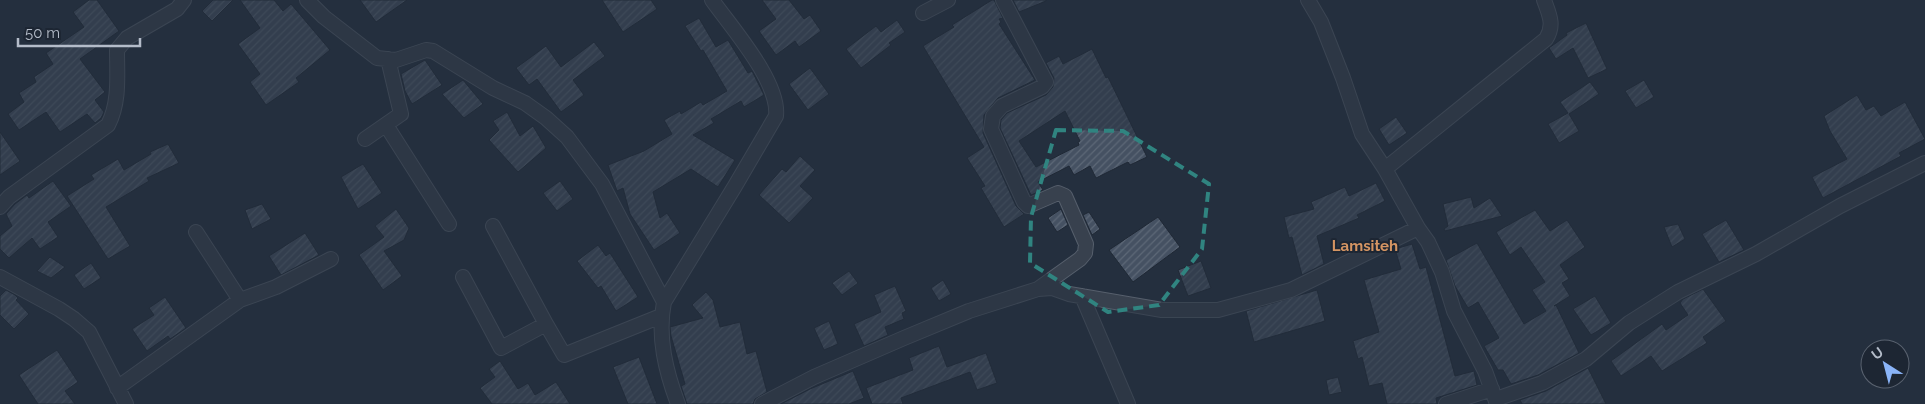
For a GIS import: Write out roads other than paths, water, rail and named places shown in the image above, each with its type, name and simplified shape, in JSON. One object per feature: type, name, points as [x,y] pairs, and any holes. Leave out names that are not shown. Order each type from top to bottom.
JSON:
[{"type":"street","points":[[0,207],[9,197],[108,125],[113,116],[117,90],[117,50],[127,38],[178,10],[184,0]]},
{"type":"street","points":[[307,0],[324,17],[377,58],[396,60],[426,50],[433,51],[493,88],[525,103],[546,118],[567,137],[602,184],[662,309],[664,358],[678,404]]},
{"type":"street","points":[[493,226],[564,355],[662,309],[776,116],[776,103],[772,92],[754,56],[712,0]]},
{"type":"street","points":[[923,13],[948,0]]},
{"type":"street","points":[[762,404],[814,377],[969,311],[1045,288],[1085,253],[1086,244],[1065,196],[1058,193],[1028,206],[1024,202],[991,129],[993,116],[1002,106],[1042,87],[1046,82],[1002,0]]},
{"type":"street","points":[[1308,0],[1321,22],[1343,78],[1357,124],[1428,242],[1438,264],[1454,311],[1495,397]]},
{"type":"street","points":[[1385,169],[1546,39],[1552,23],[1544,0]]},
{"type":"street","points":[[364,139],[401,114],[388,59]]},
{"type":"street","points":[[386,125],[449,224]]},
{"type":"street","points":[[1446,404],[1495,397],[1542,383],[1586,359],[1629,323],[1678,292],[1756,254],[1840,206],[1925,163]]},
{"type":"street","points":[[1045,288],[1162,310],[1218,310],[1291,290],[1418,228]]},
{"type":"street","points":[[196,232],[240,300]]},
{"type":"street","points":[[117,388],[240,300],[276,287],[331,259]]},
{"type":"street","points":[[0,277],[59,309],[89,332],[126,404]]},
{"type":"street","points":[[463,277],[501,348],[546,324]]},
{"type":"street","points":[[1076,295],[1128,404]]},
{"type":"district","name":"Lamsiteh","points":[[1365,246]]}]
